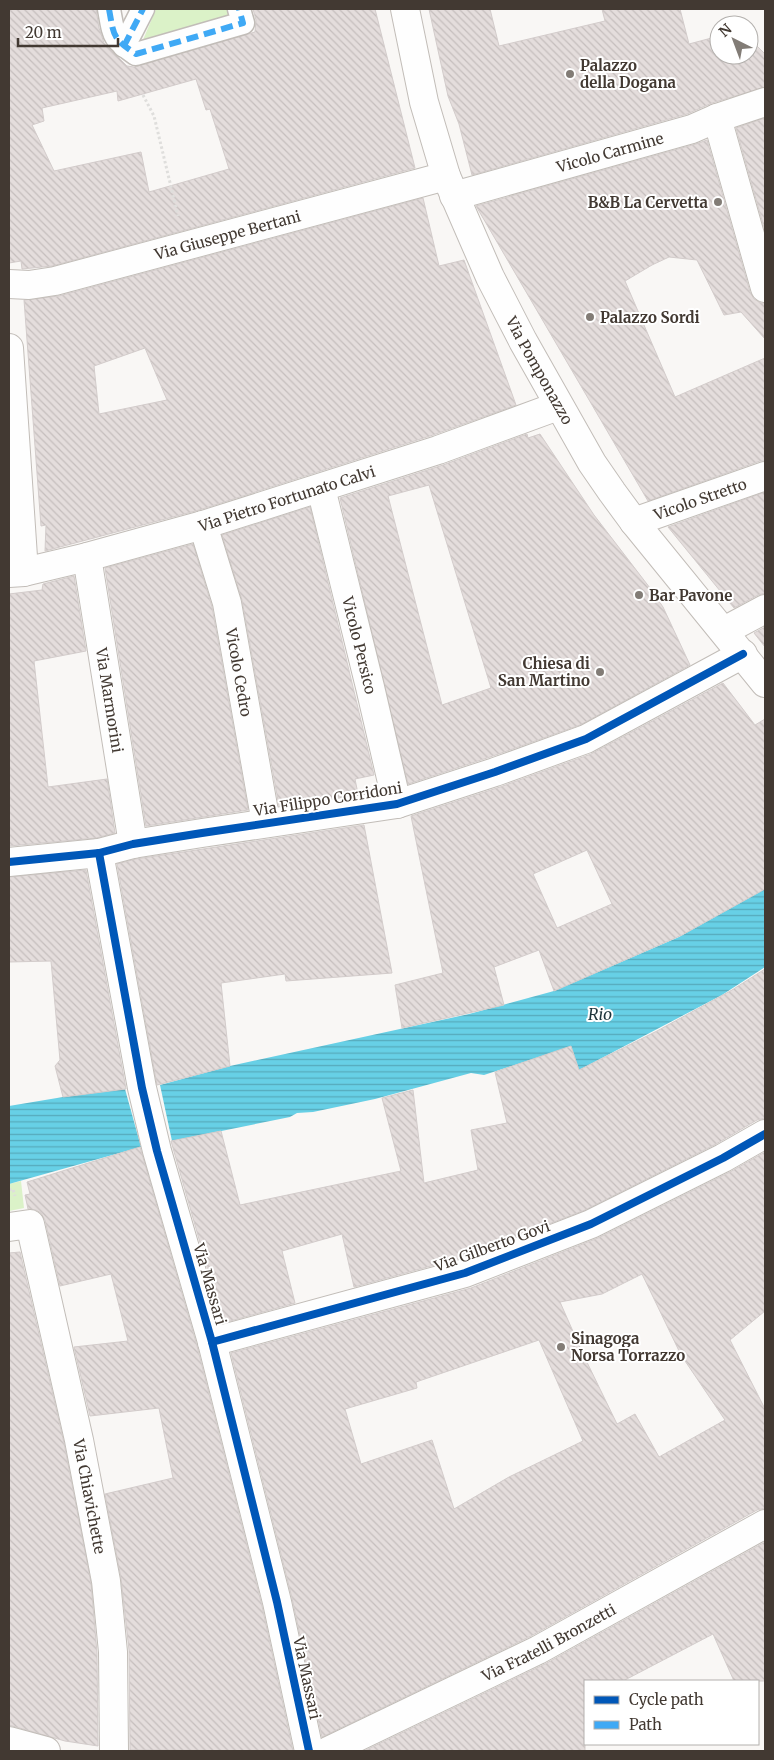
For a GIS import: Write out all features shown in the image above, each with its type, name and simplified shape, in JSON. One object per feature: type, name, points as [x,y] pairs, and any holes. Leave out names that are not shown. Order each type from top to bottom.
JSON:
[{"type":"street","points":[[109,9],[114,36],[136,54],[243,23],[239,9]]},
{"type":"street","points":[[124,46],[143,9]]},
{"type":"street","name":"Via Pomponazzo","points":[[405,9],[424,102],[450,186],[490,276],[558,406],[592,463],[634,522],[765,683]]},
{"type":"street","name":"Vicolo Carmine","points":[[450,186],[692,129],[765,102]]},
{"type":"street","points":[[718,118],[765,288]]},
{"type":"street","name":"Via Giuseppe Bertani","points":[[9,284],[29,286],[55,281],[186,247],[450,186]]},
{"type":"street","points":[[9,348],[16,573]]},
{"type":"street","name":"Via Pietro Fortunato Calvi","points":[[16,573],[87,557],[203,525],[438,450],[558,406]]},
{"type":"street","name":"Vicolo Stretto","points":[[634,522],[765,476]]},
{"type":"street","name":"Vicolo Persico","points":[[321,488],[397,804]]},
{"type":"street","name":"Vicolo Cedro","points":[[203,525],[227,603],[266,823]]},
{"type":"street","name":"Via Marmorini","points":[[87,557],[133,844]]},
{"type":"street","points":[[724,631],[765,608]]},
{"type":"street","name":"Via Filippo Corridoni","points":[[9,862],[99,853],[133,844],[397,804],[495,772],[586,739],[743,654]]},
{"type":"street","name":"Via Massari","points":[[99,853],[142,1088],[157,1151],[212,1342],[276,1602],[309,1751]]},
{"type":"street","name":"Via Gilberto Govi","points":[[212,1342],[465,1273],[591,1224],[723,1158],[765,1134]]},
{"type":"street","name":"Via Chiavichette","points":[[9,1228],[30,1224],[79,1440],[106,1581],[113,1652],[114,1751]]},
{"type":"street","name":"Via Fratelli Bronzetti","points":[[328,1751],[538,1650],[765,1524]]},
{"type":"street","points":[[9,1741],[46,1751]]},
{"type":"path","points":[[143,94],[154,116],[186,247]]},
{"type":"green space","points":[[156,9],[233,9],[235,19],[140,47]]},
{"type":"green space","points":[[21,1181],[24,1208],[9,1211],[9,1184]]},
{"type":"water","name":"Rio","points":[[765,889],[765,967],[722,995],[579,1070],[570,1047],[484,1075],[471,1073],[375,1099],[313,1112],[297,1113],[290,1117],[172,1141],[160,1085],[230,1066],[469,1014],[554,991],[679,937]]},
{"type":"water","points":[[125,1089],[141,1147],[9,1184],[9,1106]]},
{"type":"building","points":[[9,9],[96,9],[104,43],[127,66],[134,67],[255,32],[256,20],[253,9],[375,9],[415,168],[52,266],[22,269],[21,261],[9,263]],"holes":[[[196,79],[206,110],[210,109],[229,169],[149,192],[141,152],[54,171],[32,125],[44,121],[42,108],[117,91],[118,101]]]},
{"type":"building","name":"Palazzo della Dogana","points":[[429,9],[490,9],[499,46],[605,21],[602,9],[680,9],[689,44],[709,39],[709,65],[759,65],[759,48],[765,54],[765,87],[712,103],[687,114],[472,175],[459,124],[448,96]]},
{"type":"building","points":[[765,118],[765,231],[736,128]]},
{"type":"building","name":"Palazzo Sordi","points":[[707,140],[750,292],[754,299],[765,303],[765,339],[741,312],[724,315],[697,260],[669,257],[625,281],[675,397],[765,358],[765,461],[760,461],[648,501],[476,206]]},
{"type":"building","points":[[423,198],[439,266],[464,260],[516,405],[433,435],[199,510],[45,551],[46,525],[41,526],[24,300],[59,296]],"holes":[[[145,348],[167,400],[99,414],[94,366]]]},
{"type":"building","points":[[527,434],[528,438],[540,434],[594,515],[663,607],[690,665],[580,725],[408,784],[340,498],[443,465]],"holes":[[[429,485],[491,688],[442,705],[388,496]]]},
{"type":"building","points":[[765,492],[765,593],[734,608],[668,527]]},
{"type":"building","points":[[310,507],[374,775],[355,779],[358,794],[279,806],[242,600],[222,535]]},
{"type":"building","points":[[193,544],[212,607],[248,810],[146,826],[105,568]]},
{"type":"building","points":[[74,576],[86,651],[34,661],[48,787],[107,779],[115,833],[96,838],[9,846],[9,594],[42,590],[43,584]]},
{"type":"building","points":[[765,627],[765,647],[754,633]]},
{"type":"building","points":[[723,683],[755,725],[765,719],[765,889],[682,935],[554,991],[539,950],[494,967],[504,1005],[402,1028],[395,985],[443,973],[411,816],[500,787],[591,754]],"holes":[[[587,850],[612,904],[557,928],[533,874]]]},
{"type":"building","points":[[364,825],[392,973],[286,981],[285,974],[221,983],[230,1066],[157,1085],[117,864],[136,859]]},
{"type":"building","points":[[86,870],[126,1089],[63,1097],[55,1066],[60,1060],[51,961],[9,962],[9,877]]},
{"type":"building","points":[[765,969],[765,1118],[757,1120],[716,1144],[585,1210],[460,1258],[354,1287],[342,1234],[282,1251],[295,1303],[223,1323],[171,1141],[221,1131],[240,1205],[401,1171],[382,1098],[413,1090],[424,1183],[478,1170],[471,1130],[507,1123],[495,1072],[571,1046],[579,1070],[657,1031],[732,990]]},
{"type":"building","points":[[140,1147],[197,1346],[262,1606],[293,1751],[130,1750],[129,1650],[121,1578],[105,1494],[173,1478],[159,1408],[90,1416],[74,1347],[128,1341],[111,1274],[60,1286],[45,1220],[41,1213],[28,1209],[25,1195],[30,1194],[27,1182]]},
{"type":"building","points":[[765,1152],[765,1311],[730,1340],[765,1409],[765,1508],[757,1510],[531,1636],[322,1737],[292,1598],[231,1353],[471,1288],[598,1238],[730,1172]],"holes":[[[642,1274],[681,1355],[725,1420],[659,1457],[635,1414],[617,1424],[560,1302],[602,1294]],[[539,1340],[583,1441],[509,1477],[454,1509],[432,1440],[361,1464],[345,1409],[417,1388],[416,1382]]]},
{"type":"building","points":[[20,1252],[64,1443],[91,1583],[97,1653],[98,1746],[65,1741],[9,1725],[9,1253]]},
{"type":"building","points":[[765,1542],[765,1681],[734,1680],[713,1634],[625,1680],[584,1680],[585,1751],[364,1751],[545,1664]]},
{"type":"marked path","points":[[109,9],[115,36],[122,44],[136,54],[243,23],[239,9]]},
{"type":"marked path","points":[[124,46],[143,9]]},
{"type":"cycle path","points":[[9,862],[99,853],[133,844],[397,804],[495,772],[586,739],[743,654]]},
{"type":"cycle path","points":[[99,853],[142,1088],[157,1151],[212,1342],[277,1602],[309,1751]]},
{"type":"cycle path","points":[[212,1342],[465,1273],[591,1224],[723,1158],[765,1134]]},
{"type":"place","name":"Palazzo della Dogana","points":[[570,74]]},
{"type":"place","name":"B&B La Cervetta","points":[[718,202]]},
{"type":"place","name":"Palazzo Sordi","points":[[590,317]]},
{"type":"place","name":"Bar Pavone","points":[[639,595]]},
{"type":"place","name":"Chiesa di San Martino","points":[[600,672]]},
{"type":"place","name":"Sinagoga Norsa Torrazzo","points":[[561,1347]]}]
